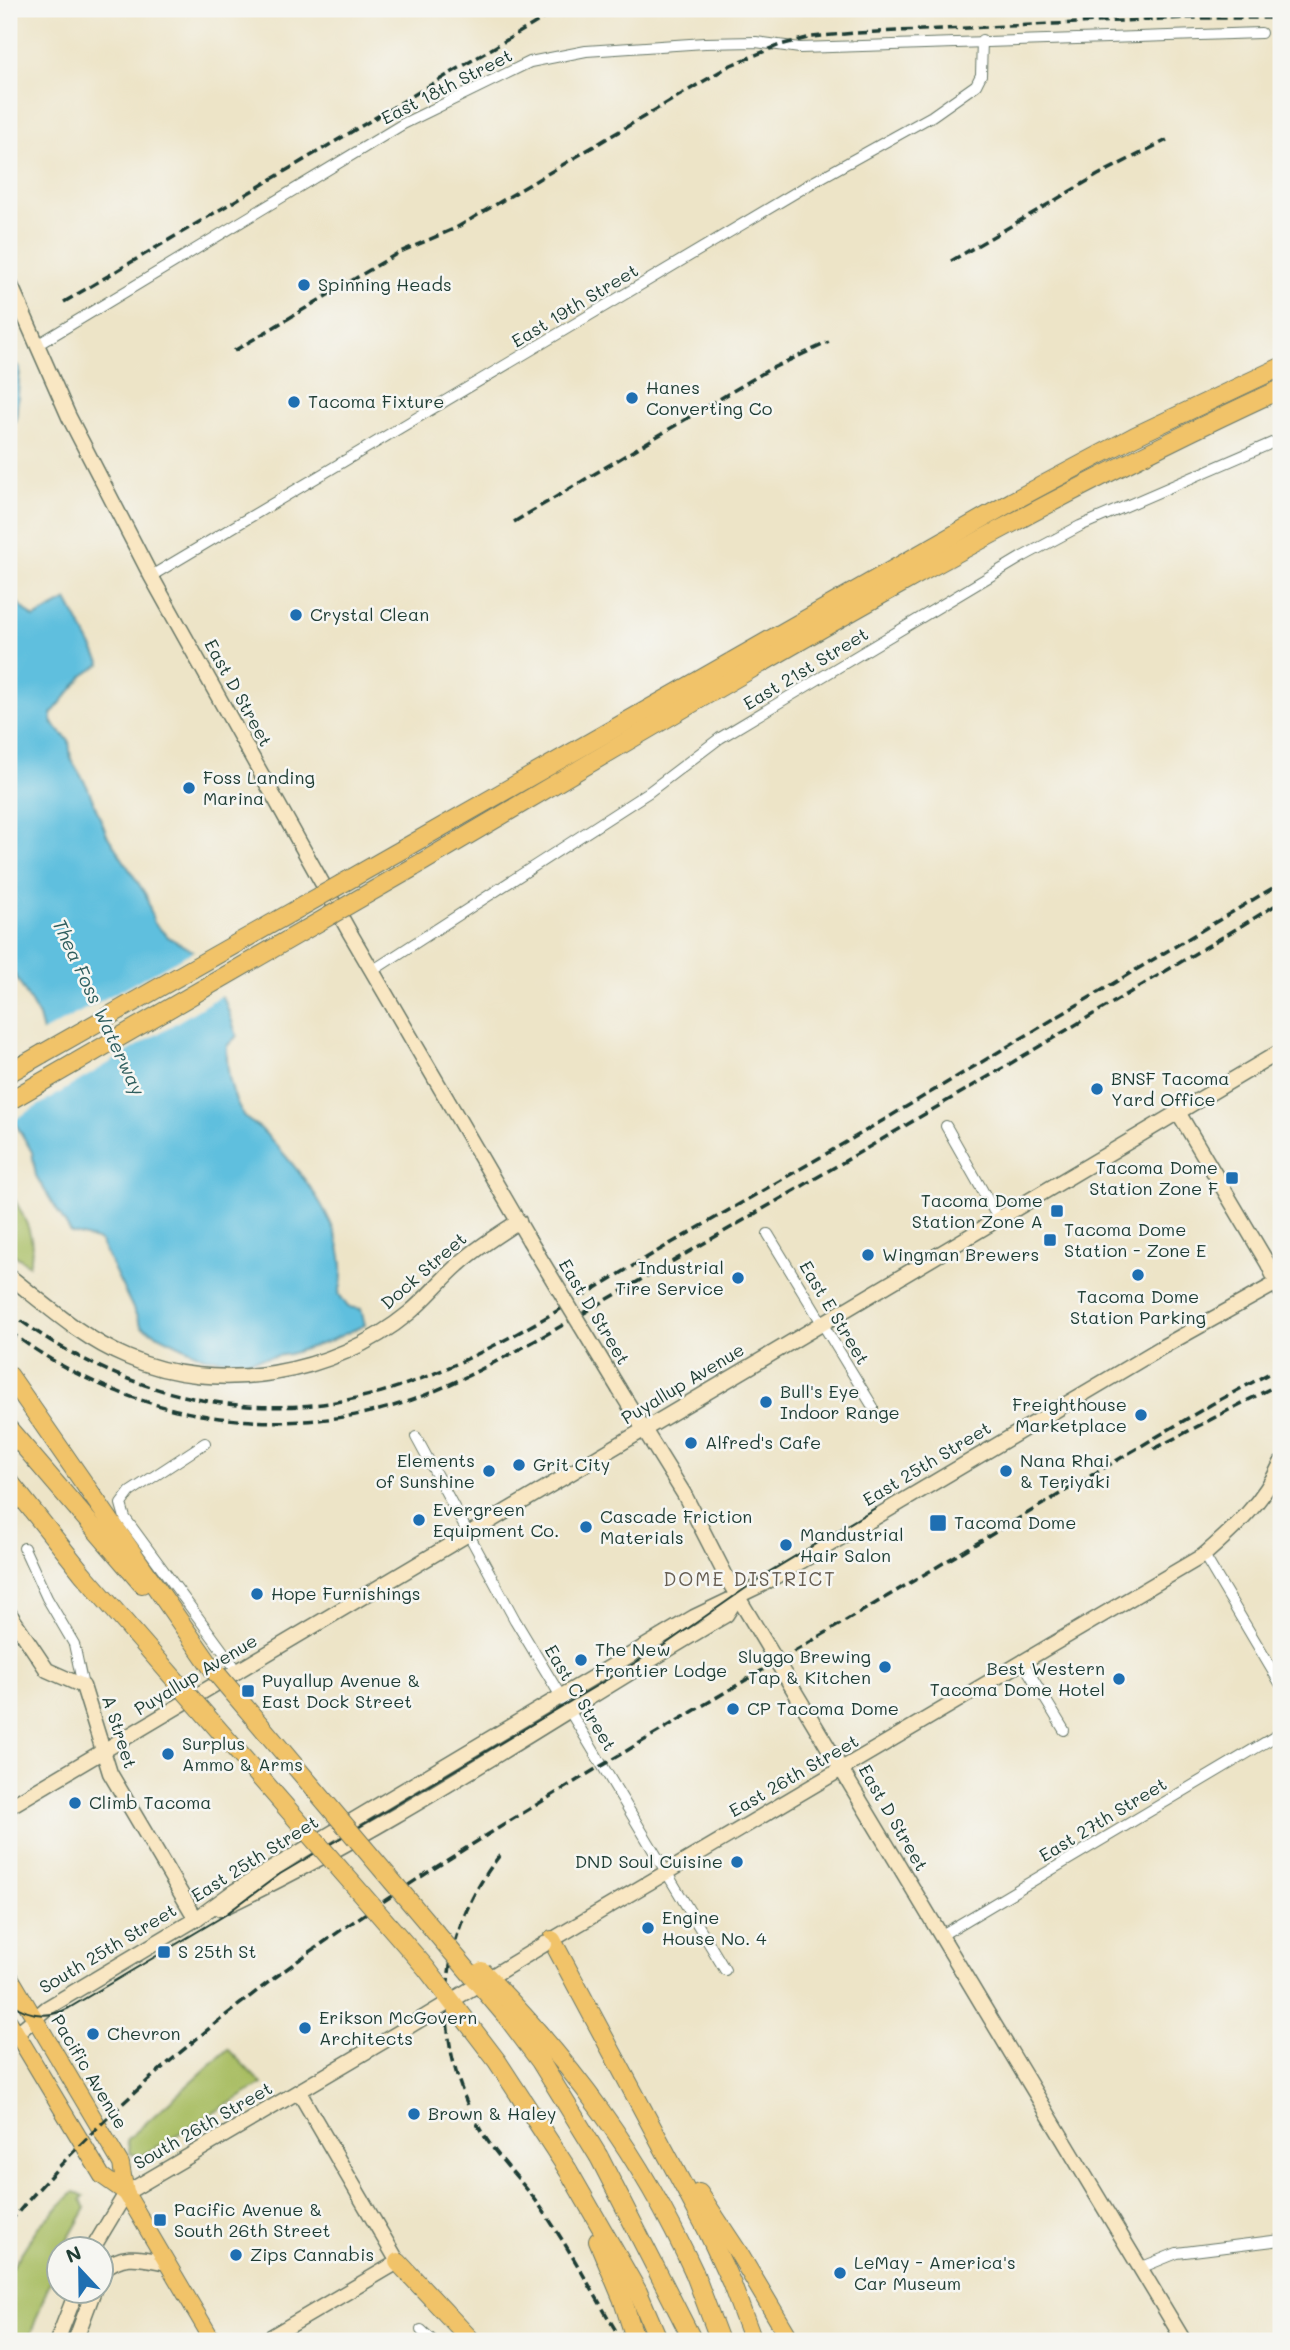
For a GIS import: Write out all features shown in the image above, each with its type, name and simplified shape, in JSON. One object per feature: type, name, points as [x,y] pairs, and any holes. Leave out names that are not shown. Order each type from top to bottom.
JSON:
[{"type":"highway","points":[[9,1073],[1002,507],[1135,436],[1281,365]]},
{"type":"highway","points":[[9,1101],[952,557],[1080,487],[1281,389]]},
{"type":"highway","points":[[9,1375],[212,1668]]},
{"type":"highway","points":[[9,1429],[385,1871],[540,2061],[623,2198],[693,2341]]},
{"type":"highway","points":[[9,1481],[83,1574],[426,1968],[497,2061],[568,2170],[638,2292],[659,2341]]},
{"type":"highway","points":[[9,1499],[83,1574]]},
{"type":"highway","points":[[385,1871],[518,2008],[604,2112],[677,2234],[720,2341]]},
{"type":"highway","points":[[549,1942],[706,2228],[753,2341]]},
{"type":"highway","points":[[645,2114],[738,2252],[791,2341]]},
{"type":"highway","points":[[568,2170],[622,2298],[636,2341]]},
{"type":"highway","points":[[398,2262],[472,2341]]},
{"type":"main road","name":"Pacific Avenue","points":[[9,1975],[121,2164],[126,2193],[214,2341]]},
{"type":"main road","name":"Pacific Avenue","points":[[11,2032],[102,2176],[126,2193]]},
{"type":"street","name":"East 18th Street","points":[[37,345],[403,124],[530,62],[586,51],[705,43],[756,42],[800,48],[1261,33]]},
{"type":"street","name":"East 19th Street","points":[[151,576],[814,181],[932,117],[976,85],[981,75],[982,40]]},
{"type":"street","name":"East D Street","points":[[9,281],[69,417],[151,576],[372,971],[619,1390],[684,1494],[714,1556],[1184,2341]]},
{"type":"street","name":"East 21st Street","points":[[372,971],[649,792],[720,738],[1023,557],[1080,526],[1281,439]]},
{"type":"street","name":"Puyallup Avenue","points":[[9,1807],[239,1673],[315,1625],[1281,1051]]},
{"type":"street","points":[[1178,1112],[1280,1285]]},
{"type":"street","points":[[946,1126],[999,1218]]},
{"type":"street","name":"Dock Street","points":[[9,1276],[96,1342],[126,1357],[151,1366],[205,1375],[241,1377],[282,1371],[350,1349],[409,1313],[460,1263],[519,1222]]},
{"type":"street","name":"East E Street","points":[[768,1234],[873,1407]]},
{"type":"street","name":"East 25th Street","points":[[196,1919],[233,1892],[694,1617],[763,1584],[1164,1346],[1280,1285]]},
{"type":"street","name":"East C Street","points":[[416,1437],[562,1698],[725,1970]]},
{"type":"street","points":[[205,1443],[130,1492],[121,1504],[125,1518],[239,1673]]},
{"type":"street","name":"East 26th Street","points":[[299,2092],[1204,1555],[1245,1518],[1263,1495],[1281,1463]]},
{"type":"street","points":[[24,1548],[47,1598],[74,1644],[83,1686]]},
{"type":"street","points":[[1204,1555],[1281,1685]]},
{"type":"street","name":"East 25th Street","points":[[196,1919],[296,1874],[570,1711],[726,1615],[738,1596]]},
{"type":"street","name":"A Street","points":[[9,1613],[47,1670],[83,1686],[110,1773],[196,1919]]},
{"type":"street","points":[[1022,1661],[1064,1730]]},
{"type":"street","name":"East 27th Street","points":[[940,1936],[1281,1733]]},
{"type":"street","name":"South 25th Street","points":[[11,2032],[196,1919]]},
{"type":"street","points":[[264,2341],[398,2262],[299,2092]]},
{"type":"street","name":"South 26th Street","points":[[126,2193],[299,2092]]},
{"type":"street","points":[[102,2234],[126,2193]]},
{"type":"street","points":[[1140,2268],[1177,2253],[1281,2240]]},
{"type":"street","points":[[116,2260],[125,2256],[167,2263]]},
{"type":"street","points":[[57,2341],[72,2304]]},
{"type":"street","points":[[75,2341],[89,2304]]},
{"type":"street","points":[[421,2330],[433,2341]]},
{"type":"green space","points":[[9,1190],[28,1226],[32,1245],[29,1265],[9,1251]]},
{"type":"green space","points":[[228,2049],[262,2084],[141,2156],[130,2154],[127,2140]]},
{"type":"green space","points":[[74,2192],[84,2197],[81,2200],[86,2208],[71,2234],[46,2234],[46,2292],[28,2341],[9,2341],[9,2272],[38,2227]]},
{"type":"water","points":[[9,359],[20,368],[16,421],[9,424]]},
{"type":"water","name":"Thea Foss Waterway","points":[[9,595],[34,618],[67,600],[101,664],[83,676],[52,713],[52,723],[69,741],[71,759],[87,786],[107,835],[146,895],[154,923],[168,937],[198,954],[226,1004],[237,1036],[227,1046],[227,1055],[230,1084],[237,1102],[246,1118],[261,1129],[293,1165],[322,1205],[340,1249],[342,1272],[339,1294],[348,1307],[361,1309],[365,1325],[327,1342],[289,1354],[245,1361],[204,1357],[142,1327],[100,1241],[71,1233],[36,1176],[32,1152],[12,1117],[43,1032],[39,1017],[9,964]]},
{"type":"pier","points":[[197,949],[224,994],[11,1122],[13,1089],[30,1066],[39,1034]]},
{"type":"tram line","points":[[9,2002],[31,2013],[46,2015],[69,2008],[222,1917],[280,1874],[660,1648],[766,1574],[875,1508]]},
{"type":"railway","points":[[64,302],[559,9]]},
{"type":"railway","points":[[234,351],[398,253],[456,228],[731,65],[780,45],[811,37],[855,33],[1186,18],[1281,18]]},
{"type":"railway","points":[[951,261],[1098,175],[1167,140]]},
{"type":"railway","points":[[514,522],[768,370],[829,342]]},
{"type":"railway","points":[[9,1312],[49,1340],[92,1363],[136,1382],[182,1396],[229,1404],[277,1407],[325,1404],[374,1394],[412,1382],[489,1348],[567,1305],[1281,883]]},
{"type":"railway","points":[[9,1331],[49,1358],[92,1381],[137,1399],[183,1412],[278,1422],[327,1419],[375,1411],[413,1400],[467,1376],[564,1325],[1281,902]]},
{"type":"railway","points":[[9,2223],[80,2145],[156,2074],[236,2007],[407,1886],[675,1722],[1212,1404],[1281,1367]]},
{"type":"railway","points":[[1154,1449],[1281,1383]]},
{"type":"railway","points":[[500,1855],[480,1885],[464,1917],[453,1949],[447,2018],[451,2052],[461,2087],[482,2132],[542,2209],[622,2341]]},
{"type":"place","name":"Spinning Heads","points":[[304,285]]},
{"type":"place","name":"Hanes Converting Co","points":[[632,398]]},
{"type":"place","name":"Tacoma Fixture","points":[[294,402]]},
{"type":"place","name":"Crystal Clean","points":[[296,615]]},
{"type":"place","name":"Foss Landing Marina","points":[[189,788]]},
{"type":"place","name":"BNSF Tacoma Yard Office","points":[[1097,1089]]},
{"type":"place","name":"Tacoma Dome Station Zone F","points":[[1232,1178]]},
{"type":"place","name":"Tacoma Dome Station Zone A","points":[[1057,1211]]},
{"type":"place","name":"Tacoma Dome Station - Zone E","points":[[1050,1240]]},
{"type":"place","name":"Wingman Brewers","points":[[868,1255]]},
{"type":"place","name":"Tacoma Dome Station Parking","points":[[1138,1275]]},
{"type":"place","name":"Industrial Tire Service","points":[[738,1278]]},
{"type":"place","name":"Bull's Eye Indoor Range","points":[[766,1402]]},
{"type":"place","name":"Freighthouse Marketplace","points":[[1141,1415]]},
{"type":"place","name":"Alfred's Cafe","points":[[691,1443]]},
{"type":"place","name":"Grit City","points":[[519,1465]]},
{"type":"place","name":"Elements of Sunshine","points":[[489,1471]]},
{"type":"place","name":"Nana Rhai & Teriyaki","points":[[1006,1471]]},
{"type":"place","name":"Evergreen Equipment Co.","points":[[419,1520]]},
{"type":"place","name":"Tacoma Dome","points":[[938,1523]]},
{"type":"place","name":"Cascade Friction Materials","points":[[586,1527]]},
{"type":"place","name":"Mandustrial Hair Salon","points":[[786,1545]]},
{"type":"place","name":"Hope Furnishings","points":[[257,1594]]},
{"type":"place","name":"The New Frontier Lodge","points":[[581,1660]]},
{"type":"place","name":"Sluggo Brewing Tap & Kitchen","points":[[885,1667]]},
{"type":"place","name":"Best Western Tacoma Dome Hotel","points":[[1119,1679]]},
{"type":"place","name":"Puyallup Avenue & East Dock Street","points":[[248,1691]]},
{"type":"place","name":"CP Tacoma Dome","points":[[733,1709]]},
{"type":"place","name":"Surplus Ammo & Arms","points":[[168,1754]]},
{"type":"place","name":"Climb Tacoma","points":[[75,1803]]},
{"type":"place","name":"DND Soul Cuisine","points":[[737,1862]]},
{"type":"place","name":"Engine House No. 4","points":[[648,1928]]},
{"type":"place","name":"S 25th St","points":[[164,1952]]},
{"type":"place","name":"Erikson McGovern Architects","points":[[305,2028]]},
{"type":"place","name":"Chevron","points":[[93,2034]]},
{"type":"place","name":"Brown & Haley","points":[[414,2114]]},
{"type":"place","name":"Pacific Avenue & South 26th Street","points":[[160,2220]]},
{"type":"place","name":"Zips Cannabis","points":[[236,2255]]},
{"type":"place","name":"LeMay - America's Car Museum","points":[[840,2273]]},
{"type":"district","name":"DOME DISTRICT","points":[[750,1579]]}]
